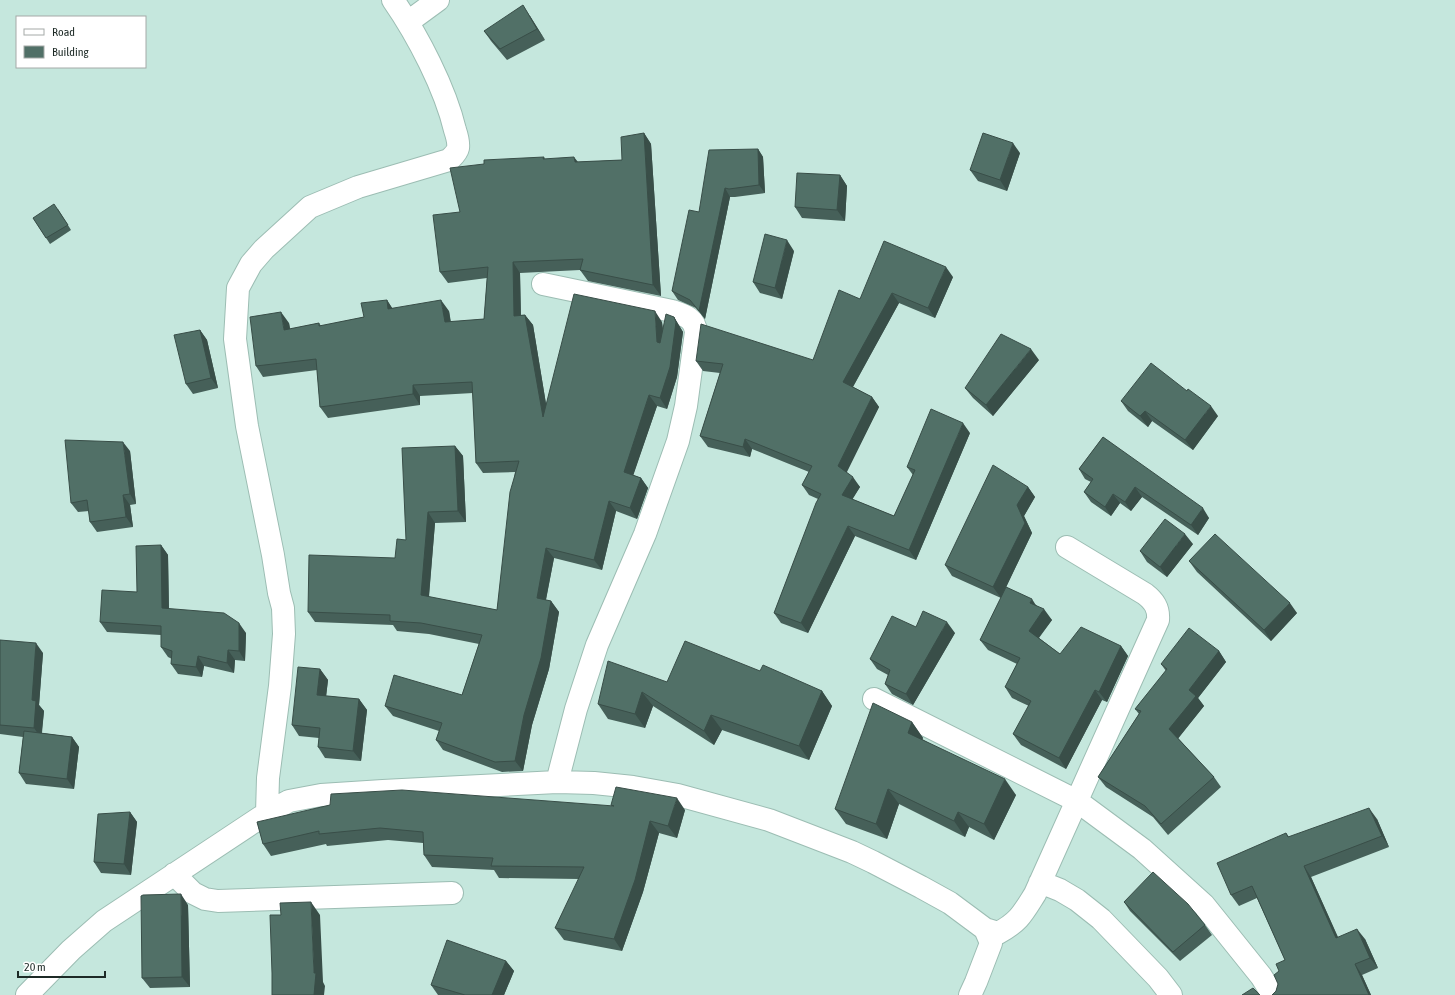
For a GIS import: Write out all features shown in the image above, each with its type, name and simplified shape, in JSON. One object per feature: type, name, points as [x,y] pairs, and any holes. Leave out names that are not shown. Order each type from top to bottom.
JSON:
[{"type":"street","points":[[268,813],[268,778],[280,686],[284,634],[283,608],[247,426],[235,339],[238,288],[251,264],[264,249],[310,207],[358,187],[449,160],[458,150],[458,142],[452,118],[426,56],[408,22],[394,0]]},
{"type":"street","points":[[408,22],[438,0]]},
{"type":"street","points":[[543,284],[677,313],[692,320],[696,325],[686,406],[678,441],[645,534],[597,645],[576,709],[557,782]]},
{"type":"street","points":[[27,995],[71,950],[104,921],[268,813],[289,801],[321,795],[383,791],[557,782],[594,783],[633,787],[678,795],[769,820],[852,852],[950,903],[985,928],[998,933],[1006,929],[1021,917],[1040,882],[1158,620],[1158,613],[1154,601],[1145,594],[1067,547]]},
{"type":"street","points":[[874,698],[1077,801],[1142,849],[1204,905],[1261,976],[1273,995]]},
{"type":"street","points":[[174,874],[193,893],[205,899],[218,900],[452,893]]},
{"type":"street","points":[[1040,882],[1060,890],[1077,900],[1101,919],[1158,978],[1171,995]]},
{"type":"street","points":[[970,995],[991,943],[985,928]]},
{"type":"building","points":[[523,5],[537,29],[500,49],[484,31]]},
{"type":"building","points":[[644,133],[653,285],[580,270],[583,259],[513,262],[514,316],[525,315],[543,417],[574,294],[655,311],[657,342],[660,343],[666,314],[674,317],[676,322],[670,367],[660,398],[649,395],[624,472],[641,478],[630,508],[609,501],[594,560],[546,548],[537,598],[551,601],[541,658],[524,715],[515,761],[495,762],[436,740],[442,723],[385,706],[394,675],[462,695],[482,635],[421,623],[390,621],[390,615],[308,612],[309,555],[395,558],[397,539],[406,540],[402,448],[455,446],[458,511],[428,512],[421,595],[497,610],[510,492],[519,461],[476,463],[472,382],[413,385],[413,394],[320,407],[316,359],[256,366],[250,317],[281,312],[284,330],[319,323],[319,326],[364,317],[361,303],[387,300],[388,309],[441,300],[445,322],[484,319],[488,267],[440,272],[433,215],[460,212],[450,168],[484,164],[484,160],[544,157],[543,159],[574,157],[575,162],[622,160],[621,137]]},
{"type":"building","points":[[983,133],[1013,143],[1000,180],[970,170]]},
{"type":"building","points":[[758,149],[759,185],[729,189],[725,188],[699,311],[690,300],[672,291],[689,210],[699,212],[709,150]]},
{"type":"building","points":[[797,173],[840,175],[837,210],[795,207]]},
{"type":"building","points":[[54,204],[68,225],[46,238],[33,218]]},
{"type":"building","points":[[765,234],[787,240],[775,288],[753,282]]},
{"type":"building","points":[[884,241],[946,267],[928,308],[892,293],[843,382],[872,397],[838,466],[853,477],[842,495],[894,516],[915,470],[907,467],[931,409],[963,423],[909,550],[848,526],[801,623],[774,613],[816,503],[821,494],[802,485],[812,466],[745,439],[743,447],[700,436],[723,364],[696,361],[701,324],[813,360],[839,290],[860,299]]},
{"type":"building","points":[[200,330],[211,378],[186,384],[174,335]]},
{"type":"building","points":[[1001,334],[1031,349],[986,405],[965,388]]},
{"type":"building","points":[[1151,363],[1187,391],[1188,389],[1211,406],[1185,440],[1145,411],[1140,416],[1121,401]]},
{"type":"building","points":[[1103,437],[1203,508],[1191,525],[1135,487],[1125,502],[1113,494],[1105,507],[1084,492],[1093,479],[1079,469]]},
{"type":"building","points":[[65,440],[123,442],[130,494],[123,495],[126,517],[90,522],[87,500],[71,503]]},
{"type":"building","points":[[993,465],[1028,487],[1017,505],[1025,523],[993,587],[945,565]]},
{"type":"building","points":[[1165,519],[1185,534],[1160,567],[1140,551]]},
{"type":"building","points":[[1215,534],[1290,603],[1264,630],[1189,561]]},
{"type":"building","points":[[161,545],[162,608],[224,613],[239,623],[239,651],[228,650],[227,663],[198,656],[196,667],[171,664],[172,651],[161,647],[161,626],[100,622],[102,590],[137,592],[136,546]]},
{"type":"building","points":[[1006,587],[1032,599],[1030,603],[1044,609],[1029,631],[1060,654],[1081,627],[1121,646],[1099,692],[1095,690],[1059,758],[1013,734],[1031,701],[1005,687],[1020,658],[980,640]]},
{"type":"building","points":[[923,611],[947,622],[906,694],[885,684],[890,670],[870,659],[892,616],[916,627]]},
{"type":"building","points":[[1189,628],[1219,651],[1189,690],[1196,696],[1169,729],[1214,777],[1161,824],[1145,806],[1098,777],[1141,711],[1135,709],[1167,669],[1161,664]]},
{"type":"building","points":[[0,640],[36,643],[32,700],[36,701],[34,728],[0,725]]},
{"type":"building","points":[[685,641],[760,671],[763,665],[822,691],[799,746],[711,715],[704,731],[642,692],[635,714],[598,704],[608,661],[667,682]]},
{"type":"building","points":[[298,667],[320,669],[317,695],[359,699],[353,751],[318,747],[320,728],[292,725]]},
{"type":"building","points":[[873,703],[912,722],[908,733],[1005,779],[984,824],[958,812],[954,821],[888,789],[876,824],[835,809]]},
{"type":"building","points":[[24,731],[72,737],[67,779],[19,773]]},
{"type":"building","points":[[616,787],[677,798],[668,826],[650,821],[635,880],[614,939],[555,928],[584,867],[491,866],[493,858],[424,855],[423,832],[380,828],[319,834],[319,831],[263,844],[257,822],[330,805],[331,794],[402,790],[614,806],[611,805]]},
{"type":"building","points":[[1369,808],[1382,836],[1304,866],[1336,938],[1357,929],[1370,958],[1355,964],[1369,995],[1272,995],[1276,991],[1278,984],[1274,975],[1279,971],[1276,964],[1285,960],[1252,886],[1231,895],[1217,863],[1286,833],[1288,837]]},
{"type":"building","points":[[130,812],[124,864],[94,862],[98,814]]},
{"type":"building","points":[[1153,872],[1188,904],[1205,925],[1173,952],[1124,902]]},
{"type":"building","points":[[181,894],[182,977],[142,978],[141,896]]},
{"type":"building","points":[[311,902],[314,973],[316,973],[314,995],[272,995],[270,915],[281,915],[280,903]]},
{"type":"building","points":[[447,940],[506,961],[492,995],[465,995],[431,985]]},
{"type":"building","points":[[1253,988],[1260,995],[1242,995]]}]
